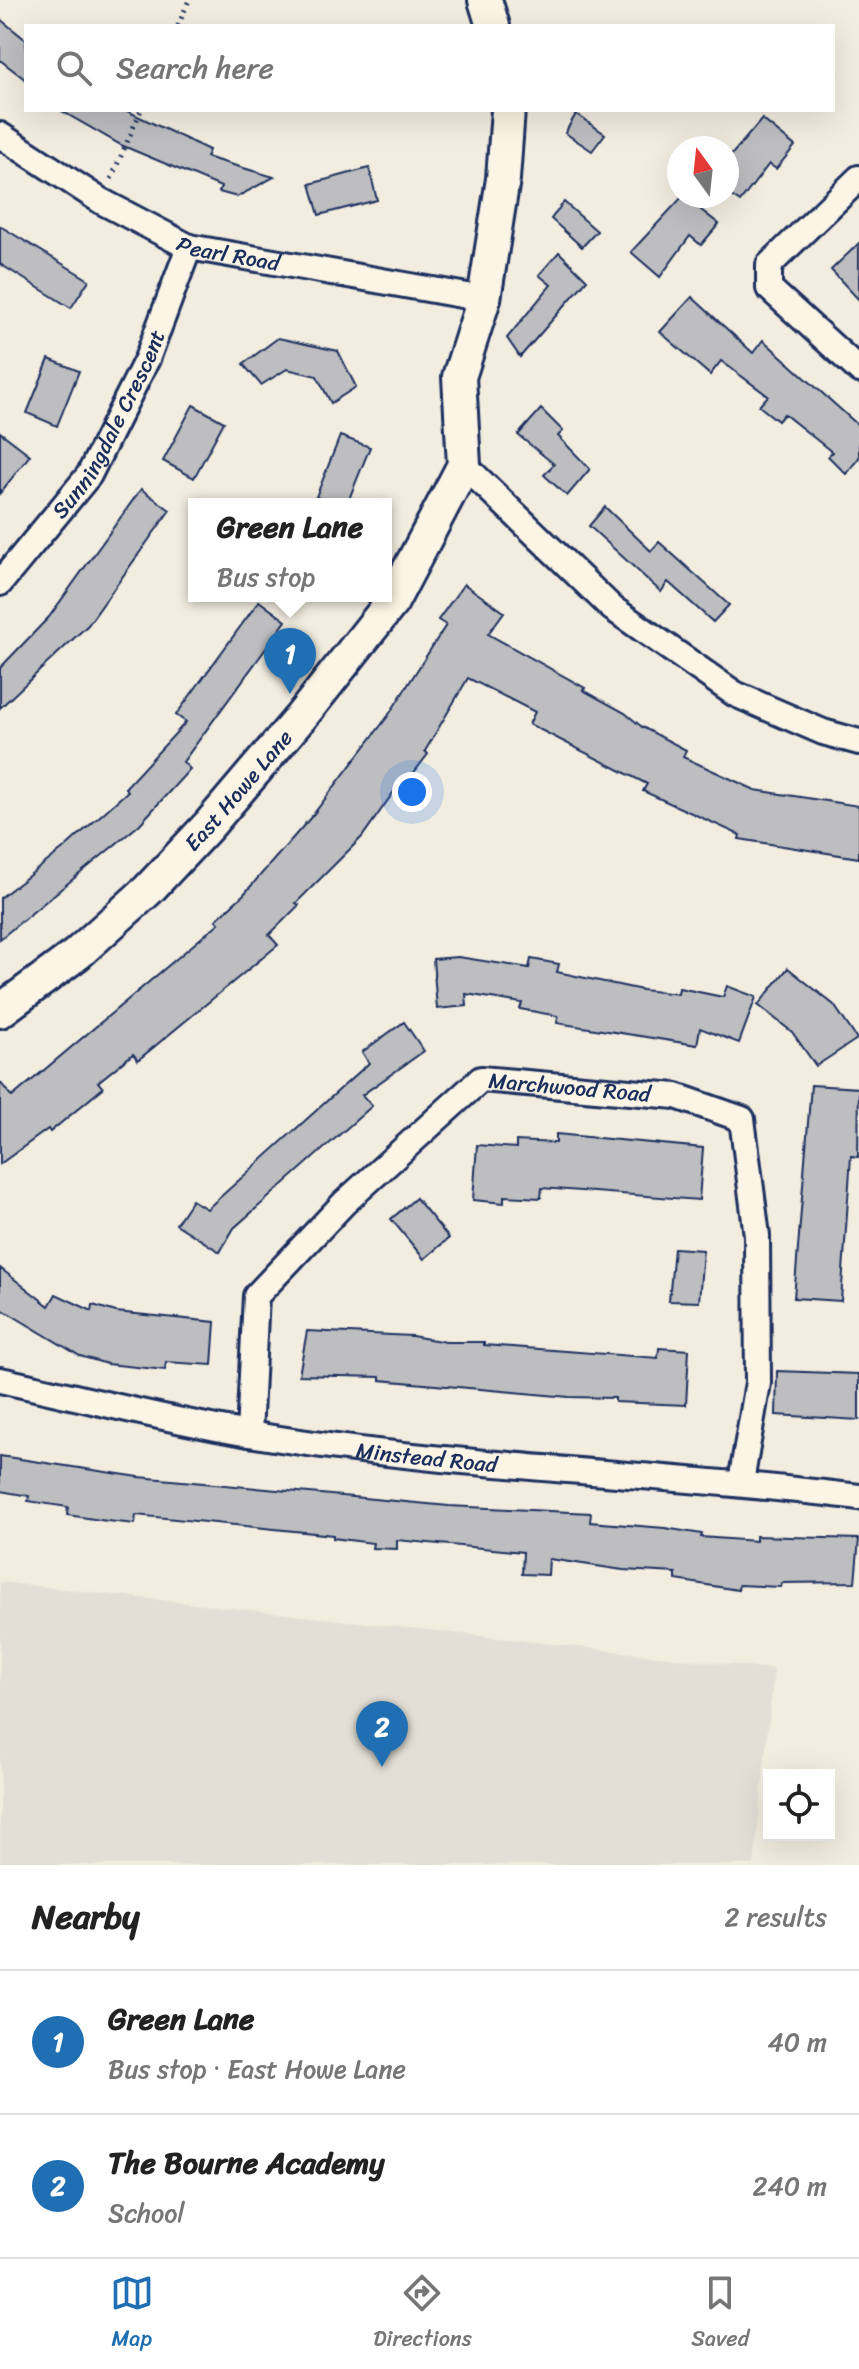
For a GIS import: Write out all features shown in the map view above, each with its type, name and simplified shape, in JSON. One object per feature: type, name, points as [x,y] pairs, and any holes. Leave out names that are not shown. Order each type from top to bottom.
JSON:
[{"type":"street","points":[[485,0],[492,24]]},
{"type":"street","points":[[508,112],[503,179],[484,299],[459,377],[464,465],[612,608],[735,694],[823,732],[859,742]]},
{"type":"street","name":"Pearl Road","points":[[0,135],[101,201],[189,247],[484,299]]},
{"type":"street","points":[[859,178],[769,265],[769,288],[859,370]]},
{"type":"street","name":"Sunningdale Crescent","points":[[0,583],[89,475],[147,359],[189,247]]},
{"type":"street","name":"East Howe Lane","points":[[0,1011],[77,954],[148,890],[219,813],[392,602],[464,465]]},
{"type":"street","name":"Marchwood Road","points":[[249,1434],[256,1296],[344,1203],[481,1079],[660,1094],[676,1096],[742,1119],[757,1236],[758,1383],[741,1482]]},
{"type":"street","name":"Minstead Road","points":[[0,1380],[249,1434],[510,1467],[741,1482],[859,1497]]},
{"type":"path","points":[[179,24],[189,0]]},
{"type":"path","points":[[101,201],[140,112]]},
{"type":"shaded area","points":[[0,1582],[774,1669],[754,1865],[0,1865]]},
{"type":"building","points":[[0,19],[24,38],[24,78],[0,60]]},
{"type":"building","points":[[63,112],[129,112],[209,150],[206,157],[274,177],[237,197],[219,192],[221,187],[121,145]]},
{"type":"building","points":[[576,114],[605,134],[592,151],[565,133]]},
{"type":"building","points":[[762,119],[795,146],[776,169],[769,164],[740,202],[739,201],[739,146]]},
{"type":"building","points":[[369,168],[377,200],[319,215],[310,184]]},
{"type":"building","points":[[564,202],[597,231],[582,247],[551,219]]},
{"type":"building","points":[[672,208],[698,208],[719,224],[701,245],[690,236],[660,277],[631,252]]},
{"type":"building","points":[[0,226],[89,280],[71,308],[0,264]]},
{"type":"building","points":[[859,243],[859,300],[831,270]]},
{"type":"building","points":[[559,252],[587,280],[520,357],[507,338],[551,285],[539,275]]},
{"type":"building","points":[[692,297],[753,353],[763,340],[859,426],[859,458],[846,474],[828,456],[832,452],[784,414],[778,421],[759,406],[768,396],[721,361],[710,375],[660,332]]},
{"type":"building","points":[[278,338],[338,351],[356,387],[331,403],[317,376],[287,369],[261,385],[243,364]]},
{"type":"building","points":[[49,359],[79,371],[57,426],[27,413]]},
{"type":"building","points":[[193,405],[224,422],[194,478],[163,461]]},
{"type":"building","points":[[541,409],[563,431],[558,436],[590,469],[567,496],[544,475],[554,464],[518,435]]},
{"type":"building","points":[[0,432],[30,455],[0,493]]},
{"type":"building","points":[[340,436],[370,447],[349,498],[316,497]]},
{"type":"building","points":[[141,489],[170,510],[88,625],[0,708],[0,668],[49,617]]},
{"type":"building","points":[[605,507],[651,551],[659,542],[729,605],[713,622],[668,582],[661,592],[589,526]]},
{"type":"building","points":[[464,584],[504,612],[488,634],[585,688],[583,690],[625,713],[642,727],[686,750],[683,757],[755,790],[859,806],[859,858],[739,839],[740,835],[643,791],[647,784],[529,724],[535,712],[468,678],[425,751],[428,754],[409,779],[405,776],[362,837],[296,903],[299,905],[269,935],[278,945],[138,1060],[133,1054],[98,1082],[103,1088],[50,1132],[48,1129],[0,1164],[0,1082],[12,1097],[219,923],[216,920],[244,894],[312,816],[388,716],[446,625],[438,620]]},
{"type":"building","points":[[258,602],[286,621],[183,762],[190,769],[139,825],[0,939],[0,898],[62,850],[128,791],[125,788],[186,722],[176,715]]},
{"type":"building","points":[[458,957],[529,968],[531,959],[559,964],[557,972],[642,990],[678,994],[679,988],[723,997],[727,986],[756,997],[739,1043],[700,1028],[697,1045],[557,1023],[558,1016],[520,1009],[522,1003],[466,994],[467,1006],[437,1009],[433,959]]},
{"type":"building","points":[[788,968],[834,1005],[857,1039],[816,1066],[792,1032],[758,1005]]},
{"type":"building","points":[[404,1022],[424,1051],[362,1095],[372,1106],[234,1228],[220,1252],[176,1224],[192,1200],[207,1209],[369,1063],[362,1052]]},
{"type":"building","points":[[811,1085],[859,1088],[858,1157],[851,1156],[841,1301],[794,1298]]},
{"type":"building","points":[[556,1134],[703,1148],[699,1200],[542,1188],[541,1198],[504,1196],[504,1203],[473,1200],[477,1145],[516,1148],[516,1141],[556,1143]]},
{"type":"building","points":[[416,1198],[449,1238],[424,1259],[391,1219]]},
{"type":"building","points":[[674,1248],[703,1250],[699,1302],[669,1301]]},
{"type":"building","points":[[0,1268],[49,1306],[56,1294],[92,1311],[93,1305],[116,1312],[215,1322],[212,1365],[166,1362],[165,1370],[107,1364],[80,1356],[0,1308]]},
{"type":"building","points":[[307,1331],[412,1336],[446,1342],[484,1342],[484,1345],[658,1358],[659,1348],[689,1350],[686,1405],[615,1402],[615,1398],[569,1397],[380,1380],[380,1377],[299,1375]]},
{"type":"building","points":[[777,1371],[859,1374],[859,1420],[776,1415]]},
{"type":"building","points":[[0,1456],[139,1477],[449,1506],[591,1513],[590,1522],[665,1528],[702,1534],[701,1537],[756,1541],[756,1536],[859,1539],[855,1582],[782,1583],[781,1587],[739,1585],[738,1590],[676,1580],[676,1573],[623,1570],[549,1559],[548,1575],[522,1574],[523,1552],[397,1540],[397,1549],[372,1548],[373,1543],[333,1538],[333,1535],[136,1515],[135,1524],[107,1521],[67,1515],[68,1507],[28,1501],[29,1496],[0,1491]]},
{"type":"place","name":"Green Lane","points":[[290,694]]},
{"type":"place","name":"The Bourne Academy","points":[[382,1767]]}]
